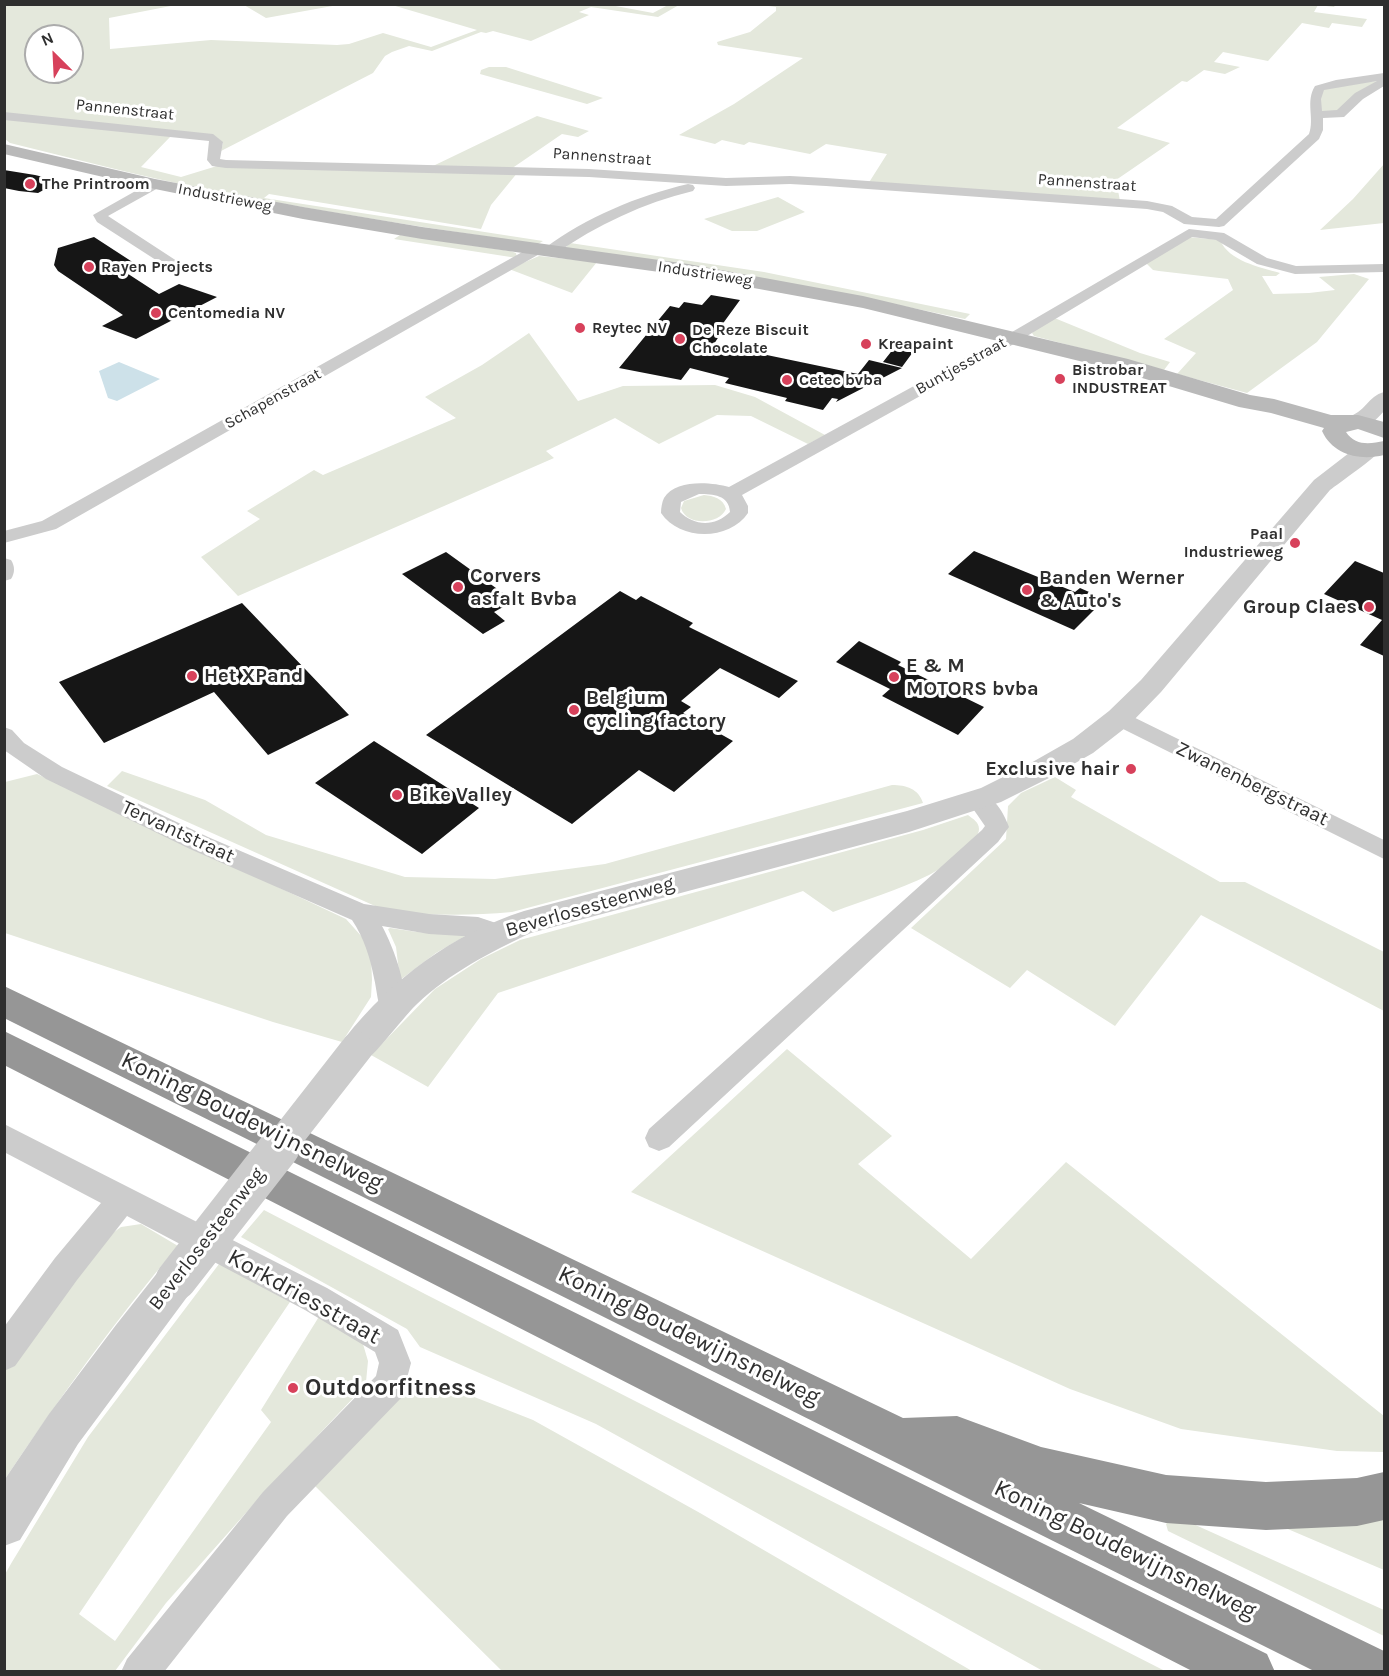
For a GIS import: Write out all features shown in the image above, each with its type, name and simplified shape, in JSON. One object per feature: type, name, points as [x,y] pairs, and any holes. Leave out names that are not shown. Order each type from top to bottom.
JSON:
[{"type":"highway","name":"Koning Boudewijnsnelweg","points":[[4,1001],[1372,1671]]},
{"type":"highway","name":"Koning Boudewijnsnelweg","points":[[4,1047],[1249,1671]]},
{"type":"highway","points":[[902,1440],[957,1439],[1041,1471],[1166,1499],[1266,1506],[1357,1502],[1384,1496]]},
{"type":"main road","name":"Industrieweg","points":[[9,152],[303,213],[778,286],[1014,337],[1120,364],[1344,430],[1354,448],[1382,440]]},
{"type":"street","points":[[1219,230],[1315,136],[1318,130],[1315,96],[1319,88],[1381,76],[1383,82],[1359,96],[1340,114],[1317,115]]},
{"type":"street","name":"Pannenstraat","points":[[4,116],[213,138],[217,142],[213,160],[226,164],[544,172],[726,182],[800,181],[1147,205],[1167,209],[1189,227]]},
{"type":"street","name":"Schapenstraat","points":[[4,537],[49,525],[544,250],[654,196],[726,182]]},
{"type":"street","name":"Industrieweg","points":[[155,184],[100,215],[102,219],[178,267]]},
{"type":"street","points":[[1189,227],[1219,230],[1262,261],[1295,270],[1384,268]]},
{"type":"street","name":"Buntjesstraat","points":[[730,494],[1014,337],[1189,227]]},
{"type":"street","points":[[161,273],[197,261]]},
{"type":"street","name":"Beverlosesteenweg","points":[[1322,485],[1325,472],[1341,449],[1344,430],[1366,419],[1384,398]]},
{"type":"street","name":"Beverlosesteenweg","points":[[4,1524],[67,1424],[101,1376],[357,1048],[392,1006],[436,969],[476,945],[524,923],[979,800],[1057,761],[1083,746],[1119,718],[1151,687],[1322,485],[1336,477],[1358,455],[1382,440]]},
{"type":"street","points":[[4,564],[4,575]]},
{"type":"street","name":"Zwanenbergstraat","points":[[1119,718],[1384,850]]},
{"type":"street","name":"Tervantstraat","points":[[4,735],[16,749],[54,773],[199,843],[361,913],[429,924],[478,927],[499,934]]},
{"type":"street","points":[[660,1138],[990,836],[997,827],[994,818],[979,800]]},
{"type":"street","points":[[361,913],[376,934],[381,949],[392,1006]]},
{"type":"street","name":"Korkdriesstraat","points":[[4,1137],[316,1299],[387,1341],[395,1363],[390,1385],[275,1504],[140,1671]]},
{"type":"street","points":[[4,1355],[66,1269],[122,1200]]},
{"type":"shaded area","points":[[605,4],[653,13],[668,5],[679,5],[658,17],[591,7],[579,12],[589,15],[531,41],[493,31],[481,32],[432,51],[409,46],[385,56],[373,73],[221,151],[223,143],[216,137],[171,136],[141,167],[181,177],[217,166],[518,172],[491,205],[481,229],[269,194],[264,198],[543,241],[538,244],[355,216],[216,191],[127,172],[10,143],[5,139],[4,5],[176,5],[109,18],[110,49],[211,40],[337,45],[349,44],[383,33],[431,47],[477,30],[392,5]]},
{"type":"shaded area","points":[[1336,4],[1334,7],[1318,5],[1314,12],[1367,19],[1362,27],[1332,23],[1329,28],[1302,23],[1268,61],[1223,52],[1214,62],[1240,67],[1225,74],[1204,70],[1187,82],[1182,81],[1117,128],[1170,143],[1116,180],[1120,201],[868,184],[887,154],[826,144],[810,154],[749,142],[744,145],[722,140],[715,144],[679,135],[734,104],[803,58],[718,45],[717,42],[750,32],[776,11],[776,7],[761,5]]},
{"type":"shaded area","points":[[244,5],[338,5],[266,18]]},
{"type":"shaded area","points":[[489,67],[506,67],[603,98],[587,104],[480,74],[481,70]]},
{"type":"shaded area","points":[[1380,81],[1336,114],[1320,112],[1321,93],[1325,89],[1348,83]]},
{"type":"shaded area","points":[[537,116],[589,131],[578,137],[562,134],[511,169],[433,166]]},
{"type":"shaded area","points":[[1384,164],[1384,223],[1320,230],[1353,199]]},
{"type":"shaded area","points":[[778,197],[805,212],[757,231],[732,231],[704,219]]},
{"type":"shaded area","points":[[400,235],[510,251],[516,253],[517,258],[394,239]]},
{"type":"shaded area","points":[[1188,237],[1220,240],[1224,247],[1237,258],[1280,273],[1276,276],[1262,276],[1273,294],[1335,290],[1319,277],[1354,274],[1369,279],[1317,342],[1247,393],[1177,374],[1196,353],[1164,339],[1233,290],[1228,279],[1153,270],[1145,262]]},
{"type":"shaded area","points":[[570,243],[764,272],[970,314],[965,319],[765,280],[565,248]]},
{"type":"shaded area","points":[[539,256],[597,262],[572,293],[509,269]]},
{"type":"shaded area","points":[[1052,317],[1140,353],[1170,362],[1164,370],[1034,336],[1032,333]]},
{"type":"shaded area","points":[[529,333],[578,401],[623,386],[715,385],[755,397],[825,435],[808,444],[751,416],[717,415],[659,444],[615,418],[546,451],[554,458],[238,596],[201,557],[260,519],[247,511],[314,470],[323,475],[456,418],[425,397],[482,365]]},
{"type":"shaded area","points":[[119,362],[160,379],[117,401],[108,398],[99,371]]},
{"type":"shaded area","points":[[704,495],[723,502],[726,509],[722,514],[717,518],[703,521],[689,518],[684,514],[681,508],[684,501]]},
{"type":"shaded area","points":[[122,771],[205,800],[266,835],[405,877],[495,879],[605,864],[892,785],[915,791],[923,803],[512,912],[432,914],[384,910],[107,786]]},
{"type":"shaded area","points":[[37,774],[346,919],[363,938],[371,956],[372,980],[371,997],[342,1042],[273,1022],[5,933],[5,782]]},
{"type":"shaded area","points":[[1055,777],[1076,790],[1071,797],[1220,882],[1245,882],[1384,952],[1384,1011],[1201,915],[1115,1026],[1027,970],[1010,988],[911,928],[1006,839],[1008,806],[1021,793]]},
{"type":"shaded area","points":[[968,815],[977,823],[979,829],[978,835],[967,848],[934,872],[893,890],[833,912],[803,891],[498,993],[428,1087],[371,1055],[435,989],[481,959],[520,940],[923,830]]},
{"type":"shaded area","points":[[388,929],[467,935],[436,953],[400,980],[396,947]]},
{"type":"shaded area","points":[[787,1049],[892,1136],[858,1164],[971,1259],[1066,1162],[1384,1416],[1384,1452],[1337,1451],[1181,1429],[1070,1389],[631,1192]]},
{"type":"shaded area","points":[[264,1210],[1165,1671],[1043,1671],[596,1424],[420,1347],[407,1329],[241,1237]]},
{"type":"shaded area","points":[[141,1224],[178,1246],[88,1360],[5,1479],[5,1371],[110,1235],[121,1227]]},
{"type":"shaded area","points":[[219,1264],[292,1299],[79,1614],[115,1641],[271,1422],[261,1410],[320,1315],[363,1344],[368,1361],[366,1382],[166,1603],[115,1671],[5,1671],[4,1576],[88,1437]]},
{"type":"shaded area","points":[[415,1384],[454,1389],[533,1420],[700,1513],[972,1671],[502,1671],[314,1485],[384,1411]]},
{"type":"shaded area","points":[[1384,1516],[1384,1570],[1276,1524],[1326,1522]]},
{"type":"shaded area","points":[[1172,1518],[1180,1518],[1384,1610],[1384,1636],[1168,1531],[1166,1524]]},
{"type":"building","name":"The Printroom","points":[[4,170],[60,181],[38,193],[19,191],[4,188]]},
{"type":"building","points":[[94,237],[134,263],[119,268],[159,294],[179,284],[217,297],[136,339],[102,326],[123,315],[58,271],[54,265],[58,248]]},
{"type":"building","points":[[711,295],[740,300],[716,333],[721,333],[714,344],[858,374],[869,360],[902,368],[836,402],[838,399],[832,398],[823,410],[785,401],[787,398],[725,383],[729,378],[690,368],[681,380],[619,368],[670,306],[679,308],[684,302],[702,305]]},
{"type":"building","points":[[894,348],[913,352],[902,367],[883,362]]},
{"type":"building","name":"Banden Werner & Auto's","points":[[974,551],[1075,592],[1080,588],[1105,599],[1074,630],[948,574]]},
{"type":"building","name":"Corvers asfalt Bvba","points":[[446,552],[514,601],[494,612],[505,621],[483,634],[402,574]]},
{"type":"building","name":"Group Claes","points":[[1355,561],[1384,573],[1384,656],[1360,645],[1382,620],[1324,594]]},
{"type":"building","name":"Belgium cycling factory","points":[[620,591],[636,600],[641,596],[693,623],[689,627],[798,681],[779,698],[720,668],[681,701],[691,707],[683,713],[733,741],[674,792],[639,770],[572,824],[426,735]]},
{"type":"building","name":"Het XPand","points":[[242,603],[349,715],[268,755],[214,692],[104,743],[59,682]]},
{"type":"building","name":"E & M MOTORS bvba","points":[[859,641],[901,662],[898,665],[984,707],[958,735],[882,696],[890,689],[836,662]]},
{"type":"building","name":"Bike Valley","points":[[374,741],[479,808],[422,854],[315,783]]},
{"type":"place","name":"The Printroom","points":[[30,184]]},
{"type":"place","name":"Rayen Projects","points":[[89,267]]},
{"type":"place","name":"Centomedia NV","points":[[156,313]]},
{"type":"place","name":"Reytec NV","points":[[580,328]]},
{"type":"place","name":"De Reze Biscuit Chocolate","points":[[680,339]]},
{"type":"place","name":"Kreapaint","points":[[866,344]]},
{"type":"place","name":"Bistrobar INDUSTREAT","points":[[1060,379]]},
{"type":"place","name":"Cetec bvba","points":[[787,380]]},
{"type":"place","name":"Paal Industrieweg","points":[[1295,543]]},
{"type":"place","name":"Corvers asfalt Bvba","points":[[458,587]]},
{"type":"place","name":"Banden Werner & Auto's","points":[[1027,590]]},
{"type":"place","name":"Group Claes","points":[[1369,607]]},
{"type":"place","name":"Het XPand","points":[[192,676]]},
{"type":"place","name":"E & M MOTORS bvba","points":[[894,677]]},
{"type":"place","name":"Belgium cycling factory","points":[[574,710]]},
{"type":"place","name":"Exclusive hair","points":[[1131,769]]},
{"type":"place","name":"Bike Valley","points":[[397,795]]},
{"type":"place","name":"Outdoorfitness","points":[[293,1388]]}]
